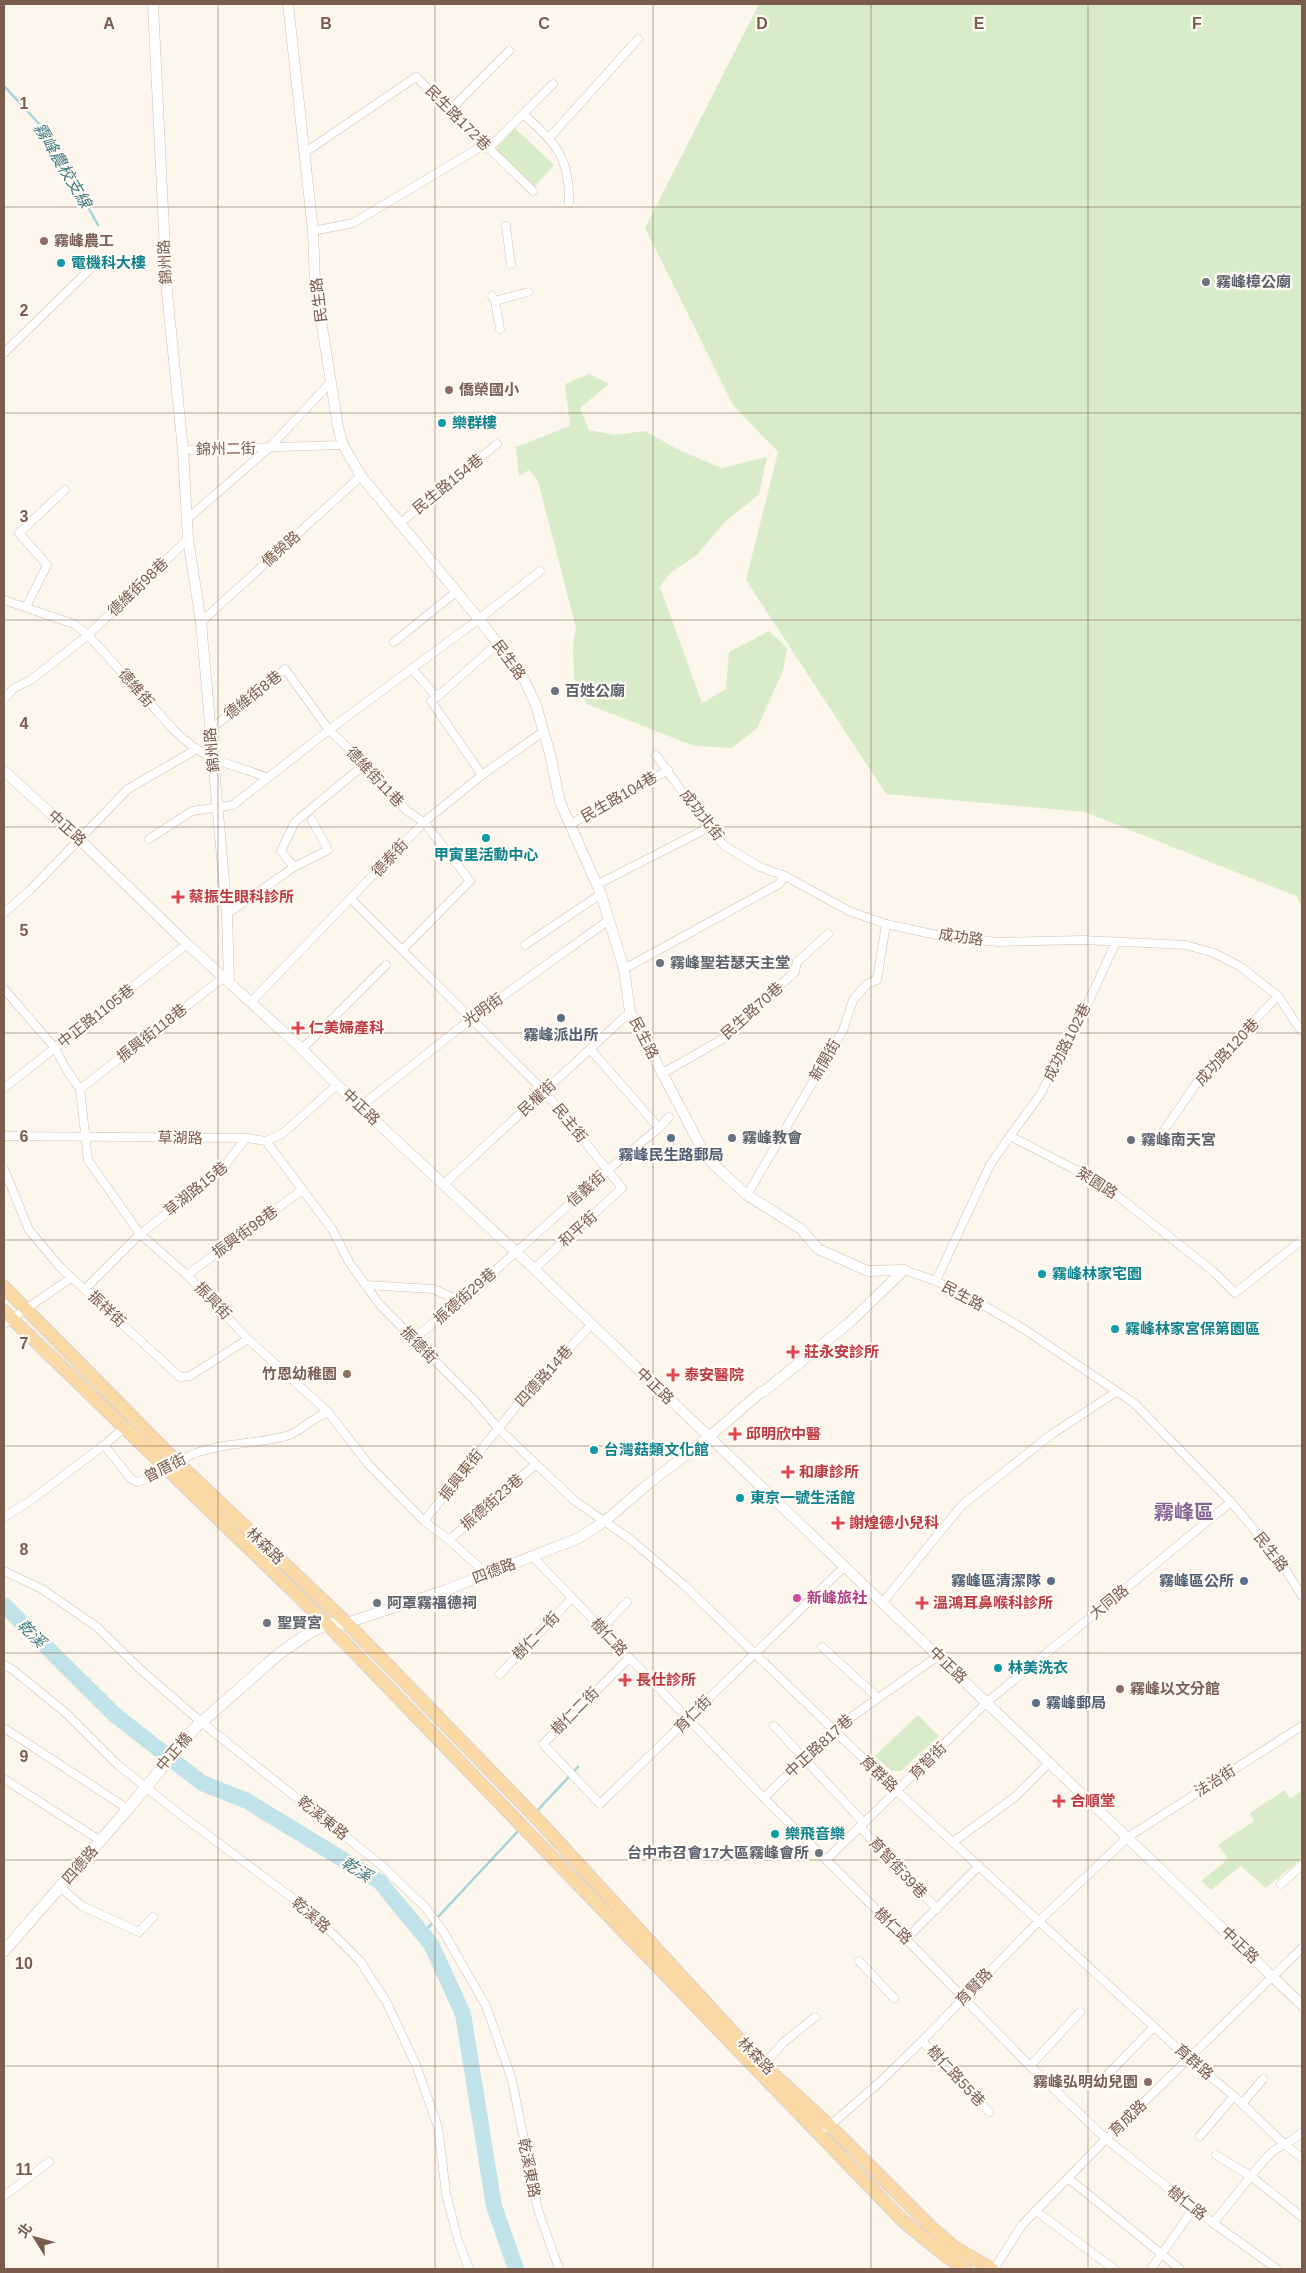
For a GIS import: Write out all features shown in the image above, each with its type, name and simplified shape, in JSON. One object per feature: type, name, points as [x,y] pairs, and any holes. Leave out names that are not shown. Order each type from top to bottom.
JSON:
[{"type":"main road","name":"林森路","points":[[4,1287],[176,1460],[348,1623],[540,1822],[763,2065],[830,2125],[931,2227],[954,2247],[993,2269]]},
{"type":"main road","name":"林森路","points":[[6,1318],[166,1468],[327,1624],[531,1833],[818,2135],[903,2221],[946,2257],[966,2269]]},
{"type":"main road","name":"四德路","points":[[198,1725],[280,1653],[306,1635],[327,1624],[348,1623]]},
{"type":"main road","name":"中正橋","points":[[153,1776],[198,1725]]},
{"type":"main road","name":"四德路","points":[[4,1952],[101,1841],[153,1776]]},
{"type":"street","name":"錦州路","points":[[153,4],[167,292],[183,450],[186,520],[201,622],[227,914],[227,979]]},
{"type":"street","name":"民生路","points":[[288,4],[313,231],[315,282],[338,427],[343,445],[361,476],[398,524],[479,619],[524,679],[536,705],[544,731],[560,802],[602,894],[624,969],[630,1012],[699,1143],[711,1162],[747,1195],[800,1229],[818,1249],[868,1271],[904,1270],[936,1281],[1024,1330],[1134,1403],[1231,1502],[1279,1560],[1302,1596]]},
{"type":"street","points":[[550,138],[638,39]]},
{"type":"street","points":[[450,110],[509,51]]},
{"type":"street","name":"民生路172巷","points":[[304,153],[416,77],[533,191]]},
{"type":"street","points":[[313,231],[353,223],[486,147],[524,114],[553,84]]},
{"type":"street","points":[[524,114],[550,138],[564,161],[570,182],[569,203]]},
{"type":"street","points":[[506,226],[511,264]]},
{"type":"street","points":[[4,353],[96,261]]},
{"type":"street","points":[[500,329],[494,298],[528,292]]},
{"type":"street","points":[[186,520],[269,448],[331,382]]},
{"type":"street","name":"民生路154巷","points":[[398,524],[497,444]]},
{"type":"street","points":[[269,448],[343,445]]},
{"type":"street","name":"錦州二街","points":[[183,450],[269,448]]},
{"type":"street","name":"僑榮路","points":[[201,622],[361,476]]},
{"type":"street","points":[[26,607],[47,565],[19,533],[65,490]]},
{"type":"street","name":"德維街98巷","points":[[4,699],[14,688],[31,680],[88,635],[188,539]]},
{"type":"street","points":[[149,839],[192,811],[234,805],[329,730],[479,619],[540,570]]},
{"type":"street","points":[[394,642],[456,592]]},
{"type":"street","name":"德維街","points":[[4,600],[74,624],[88,635],[174,730],[197,749],[212,758],[245,768],[268,778]]},
{"type":"street","points":[[482,775],[431,701],[497,644]]},
{"type":"street","name":"德維街8巷","points":[[210,730],[285,669],[329,730]]},
{"type":"street","points":[[412,669],[436,697]]},
{"type":"street","name":"德維街11巷","points":[[329,730],[365,764],[407,811],[424,822],[470,881],[403,949]]},
{"type":"street","name":"德泰街","points":[[251,1002],[424,822],[482,775],[544,731]]},
{"type":"street","points":[[4,911],[80,840],[128,790],[197,749]]},
{"type":"street","name":"成功北街","points":[[656,755],[708,828],[726,846],[760,867],[785,876]]},
{"type":"street","points":[[294,867],[281,851],[295,822],[365,764]]},
{"type":"street","name":"民生路104巷","points":[[571,824],[668,770]]},
{"type":"street","name":"中正路","points":[[4,771],[80,840],[187,944],[302,1049],[336,1085],[361,1106],[534,1269],[1302,2005]]},
{"type":"street","points":[[227,914],[294,867],[328,850],[312,820]]},
{"type":"street","points":[[598,884],[708,828]]},
{"type":"street","points":[[624,969],[778,884],[785,876]]},
{"type":"street","name":"成功路","points":[[785,876],[849,911],[886,924],[946,937],[998,942],[1084,940],[1186,945],[1214,953],[1241,967],[1278,996],[1302,1032]]},
{"type":"street","points":[[525,945],[602,894]]},
{"type":"street","name":"民主街","points":[[351,900],[403,949],[544,1091],[609,1169],[622,1188]]},
{"type":"street","name":"光明街","points":[[361,1106],[472,1018],[609,920]]},
{"type":"street","name":"新開街","points":[[747,1195],[838,1038],[853,1000],[867,984],[877,980],[886,924]]},
{"type":"street","name":"民生路70巷","points":[[662,1073],[728,1036],[743,1018],[795,972],[797,962],[828,934]]},
{"type":"street","name":"成功路102巷","points":[[1010,1136],[1040,1095],[1087,1005],[1116,942]]},
{"type":"street","name":"中正路1105巷","points":[[4,1088],[187,944]]},
{"type":"street","points":[[302,1049],[386,965]]},
{"type":"street","name":"振興街118巷","points":[[80,1089],[227,979]]},
{"type":"street","name":"振興街","points":[[4,989],[55,1048],[66,1069],[80,1089],[88,1160],[140,1234],[187,1275],[248,1339],[328,1412],[369,1465],[424,1521],[449,1540],[486,1574]]},
{"type":"street","name":"成功路120巷","points":[[1161,1135],[1202,1075],[1278,996]]},
{"type":"street","name":"民權街","points":[[443,1185],[630,1012]]},
{"type":"street","points":[[590,1049],[659,1128]]},
{"type":"street","points":[[266,1140],[282,1134],[336,1085]]},
{"type":"street","name":"信義街","points":[[515,1252],[609,1169],[659,1128],[669,1117]]},
{"type":"street","name":"草湖路","points":[[4,1136],[246,1138],[266,1140]]},
{"type":"street","points":[[936,1281],[990,1165],[1010,1136]]},
{"type":"street","name":"萊園路","points":[[1010,1136],[1101,1184],[1214,1272],[1235,1293],[1302,1240]]},
{"type":"street","name":"草湖路15巷","points":[[85,1289],[140,1234],[219,1173],[246,1138]]},
{"type":"street","name":"振德街","points":[[266,1140],[332,1229],[365,1285],[380,1305],[475,1401],[498,1428],[576,1501],[605,1521]]},
{"type":"street","name":"振祥街","points":[[4,1169],[29,1230],[71,1278],[180,1377],[190,1376],[248,1339]]},
{"type":"street","name":"和平街","points":[[534,1269],[622,1188]]},
{"type":"street","name":"振興街98巷","points":[[187,1275],[302,1190]]},
{"type":"street","name":"振德街29巷","points":[[416,1340],[422,1332],[461,1302],[515,1252]]},
{"type":"street","points":[[709,1438],[761,1392],[849,1323],[904,1270]]},
{"type":"street","points":[[6,1318],[25,1310],[71,1278]]},
{"type":"street","points":[[365,1285],[433,1289],[461,1302]]},
{"type":"street","name":"四德路14巷","points":[[498,1428],[546,1372],[591,1325]]},
{"type":"street","points":[[883,1602],[962,1505],[1052,1434],[1116,1392]]},
{"type":"street","name":"曾厝街","points":[[104,1445],[131,1479],[137,1482],[148,1479],[176,1460],[202,1450],[290,1434],[317,1416],[328,1412]]},
{"type":"street","points":[[4,1517],[30,1501],[124,1428]]},
{"type":"street","name":"振興東街","points":[[424,1521],[498,1428]]},
{"type":"street","name":"四德路","points":[[348,1623],[419,1600],[579,1538],[605,1521],[648,1484],[709,1438]]},
{"type":"street","name":"振德街23巷","points":[[449,1540],[536,1464]]},
{"type":"street","name":"大同路","points":[[987,1702],[1231,1502]]},
{"type":"street","name":"育群路","points":[[605,1521],[685,1586],[753,1654],[897,1791],[1189,2059],[1234,2096],[1284,2144],[1302,2158]]},
{"type":"street","name":"樹仁路","points":[[532,1556],[764,1798],[1030,2066],[1106,2139],[1275,2269]]},
{"type":"street","name":"育仁街","points":[[543,1744],[600,1804],[846,1566]]},
{"type":"street","name":"乾溪東路","points":[[4,1571],[42,1589],[97,1627],[198,1725],[380,1864],[425,1907],[443,1931],[486,2006],[508,2070],[538,2210],[559,2269]]},
{"type":"street","name":"樹仁一街","points":[[500,1674],[572,1598]]},
{"type":"street","points":[[602,1628],[627,1602]]},
{"type":"street","points":[[822,1647],[877,1697]]},
{"type":"street","name":"中正路817巷","points":[[764,1798],[833,1730],[877,1697],[938,1656]]},
{"type":"street","name":"樹仁二街","points":[[543,1744],[629,1658]]},
{"type":"street","name":"乾溪路","points":[[4,1665],[12,1669],[67,1714],[118,1765],[145,1787],[291,1897],[326,1927],[360,1961],[387,2003],[419,2074],[438,2127],[446,2193],[458,2240],[469,2269]]},
{"type":"street","name":"育智街","points":[[826,1860],[987,1702]]},
{"type":"street","name":"育智街39巷","points":[[774,1726],[937,1909]]},
{"type":"street","name":"法治街","points":[[1128,1837],[1302,1726]]},
{"type":"street","points":[[4,1728],[128,1809]]},
{"type":"street","points":[[953,1842],[1014,1797],[1050,1762]]},
{"type":"street","points":[[4,1779],[101,1841]]},
{"type":"street","name":"育賢路","points":[[818,2135],[922,2041],[1039,1920],[1128,1837]]},
{"type":"street","points":[[1281,1884],[1302,1865]]},
{"type":"street","points":[[906,1939],[979,1866]]},
{"type":"street","points":[[60,1887],[82,1906],[139,1932],[153,1917]]},
{"type":"street","points":[[1273,1976],[1302,1948]]},
{"type":"street","points":[[859,1961],[894,1998]]},
{"type":"street","name":"育成路","points":[[993,2269],[1022,2226],[1036,2211],[1106,2139],[1273,1976]]},
{"type":"street","points":[[1030,2066],[1080,2012]]},
{"type":"street","points":[[763,2065],[784,2042],[815,2017]]},
{"type":"street","points":[[1104,2078],[1154,2027]]},
{"type":"street","name":"樹仁路55巷","points":[[922,2041],[989,2112]]},
{"type":"street","points":[[1242,2104],[1262,2080]]},
{"type":"street","points":[[1200,2136],[1234,2096]]},
{"type":"street","points":[[1213,2223],[1271,2153],[1284,2144],[1296,2139],[1302,2132]]},
{"type":"street","points":[[1216,2155],[1252,2177],[1302,2217]]},
{"type":"street","points":[[4,2196],[49,2162]]},
{"type":"street","points":[[1068,2178],[1180,2269]]},
{"type":"street","points":[[1151,2269],[1194,2208]]},
{"type":"street","points":[[1036,2211],[1114,2269]]},
{"type":"green space","points":[[759,4],[1302,4],[1302,907],[1296,896],[1085,812],[886,794],[746,580],[778,452],[733,405],[645,228]]},
{"type":"green space","points":[[515,128],[554,165],[535,186],[496,149]]},
{"type":"green space","points":[[589,374],[609,384],[580,408],[589,430],[614,435],[645,431],[677,449],[721,468],[767,457],[759,494],[724,523],[697,555],[670,573],[660,587],[702,703],[726,689],[729,652],[769,631],[787,648],[783,671],[757,728],[732,748],[694,746],[587,704],[574,678],[573,646],[576,628],[538,481],[529,470],[519,476],[516,447],[570,426],[565,384]]},
{"type":"green space","points":[[918,1715],[939,1736],[901,1771],[892,1771],[875,1756]]},
{"type":"green space","points":[[1285,1790],[1290,1799],[1302,1791],[1302,1858],[1266,1888],[1241,1866],[1211,1890],[1201,1881],[1228,1859],[1218,1845],[1254,1821],[1250,1813]]},
{"type":"waterway","name":"霧峰農校支線","points":[[4,86],[44,129],[98,225]]},
{"type":"waterway","name":"乾溪","points":[[4,1605],[115,1715],[202,1783],[247,1801],[380,1882],[431,1944],[463,2014],[494,2206],[516,2269]]},
{"type":"waterway","points":[[536,1812],[578,1767]]},
{"type":"waterway","points":[[422,1934],[520,1829]]},
{"type":"place","name":"霧峰農工","points":[[44,241]]},
{"type":"place","name":"電機科大樓","points":[[61,263]]},
{"type":"place","name":"霧峰樟公廟","points":[[1206,282]]},
{"type":"place","name":"僑榮國小","points":[[449,390]]},
{"type":"place","name":"樂群樓","points":[[442,423]]},
{"type":"place","name":"百姓公廟","points":[[555,691]]},
{"type":"place","name":"甲寅里活動中心","points":[[486,838]]},
{"type":"place","name":"蔡振生眼科診所","points":[[178,897]]},
{"type":"place","name":"霧峰聖若瑟天主堂","points":[[660,963]]},
{"type":"place","name":"霧峰派出所","points":[[561,1018]]},
{"type":"place","name":"仁美婦產科","points":[[298,1028]]},
{"type":"place","name":"霧峰民生路郵局","points":[[671,1138]]},
{"type":"place","name":"霧峰教會","points":[[732,1138]]},
{"type":"place","name":"霧峰南天宮","points":[[1131,1140]]},
{"type":"place","name":"霧峰林家宅園","points":[[1042,1274]]},
{"type":"place","name":"霧峰林家宮保第園區","points":[[1115,1329]]},
{"type":"place","name":"莊永安診所","points":[[793,1352]]},
{"type":"place","name":"竹恩幼稚園","points":[[347,1374]]},
{"type":"place","name":"泰安醫院","points":[[673,1375]]},
{"type":"place","name":"邱明欣中醫","points":[[735,1434]]},
{"type":"place","name":"台灣菇類文化館","points":[[594,1450]]},
{"type":"place","name":"和康診所","points":[[788,1472]]},
{"type":"place","name":"東京一號生活館","points":[[740,1498]]},
{"type":"place","name":"謝煌德小兒科","points":[[838,1523]]},
{"type":"place","name":"霧峰區清潔隊","points":[[1051,1581]]},
{"type":"place","name":"霧峰區公所","points":[[1244,1581]]},
{"type":"place","name":"新峰旅社","points":[[797,1598]]},
{"type":"place","name":"阿罩霧福德祠","points":[[377,1603]]},
{"type":"place","name":"溫鴻耳鼻喉科診所","points":[[922,1603]]},
{"type":"place","name":"聖賢宮","points":[[267,1623]]},
{"type":"place","name":"林美洗衣","points":[[998,1668]]},
{"type":"place","name":"長仕診所","points":[[625,1680]]},
{"type":"place","name":"霧峰以文分館","points":[[1120,1689]]},
{"type":"place","name":"霧峰郵局","points":[[1036,1703]]},
{"type":"place","name":"合順堂","points":[[1059,1801]]},
{"type":"place","name":"樂飛音樂","points":[[775,1834]]},
{"type":"place","name":"台中市召會17大區霧峰會所","points":[[819,1853]]},
{"type":"place","name":"霧峰弘明幼兒園","points":[[1148,2082]]},
{"type":"district","name":"霧峰區","points":[[1184,1512]]}]
